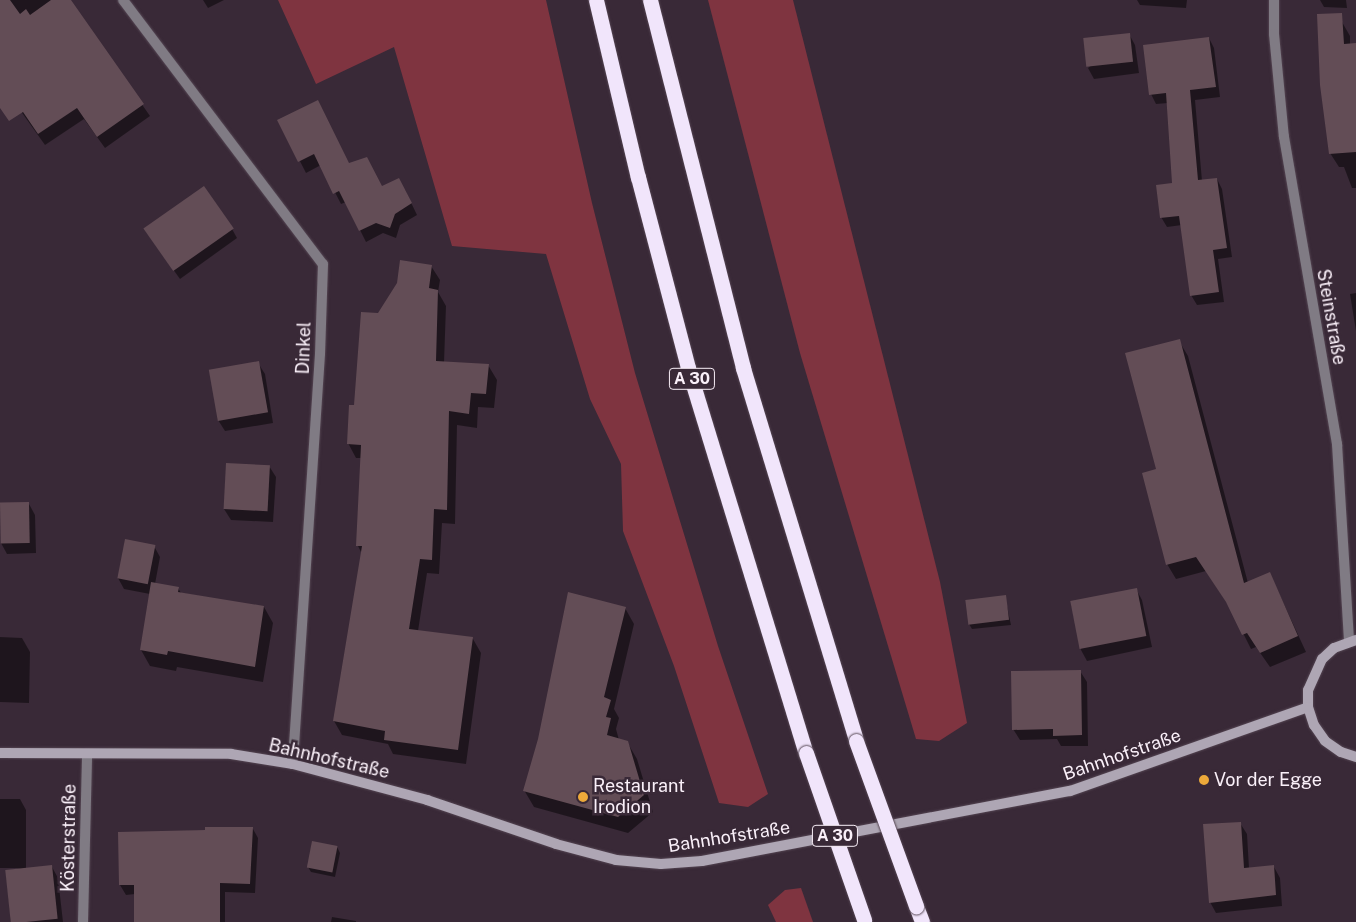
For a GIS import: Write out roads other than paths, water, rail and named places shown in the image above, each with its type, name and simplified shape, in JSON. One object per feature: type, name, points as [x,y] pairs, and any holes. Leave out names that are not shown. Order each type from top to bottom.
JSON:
[{"type":"highway","name":"A 30","points":[[596,0],[638,177],[688,368],[806,753],[864,921]]},
{"type":"highway","name":"A 30","points":[[650,0],[743,368],[856,741],[922,922]]},
{"type":"street","name":"Dinkel","points":[[123,0],[323,264],[319,374],[293,764]]},
{"type":"street","name":"Steinstraße","points":[[1274,0],[1274,34],[1284,137],[1337,444],[1353,640]]},
{"type":"street","points":[[1353,640],[1334,648],[1313,674],[1308,690],[1308,707],[1314,725],[1325,741],[1340,752],[1356,757]]},
{"type":"street","name":"Bahnhofstraße","points":[[0,753],[231,754],[293,764],[427,800],[556,844],[616,860],[661,864],[702,861],[1070,791],[1308,707]]},
{"type":"street","name":"Kösterstraße","points":[[83,922],[87,754]]},
{"type":"place","name":"Vor der Egge","points":[[1204,780]]},
{"type":"place","name":"Restaurant Irodion","points":[[583,797]]}]
